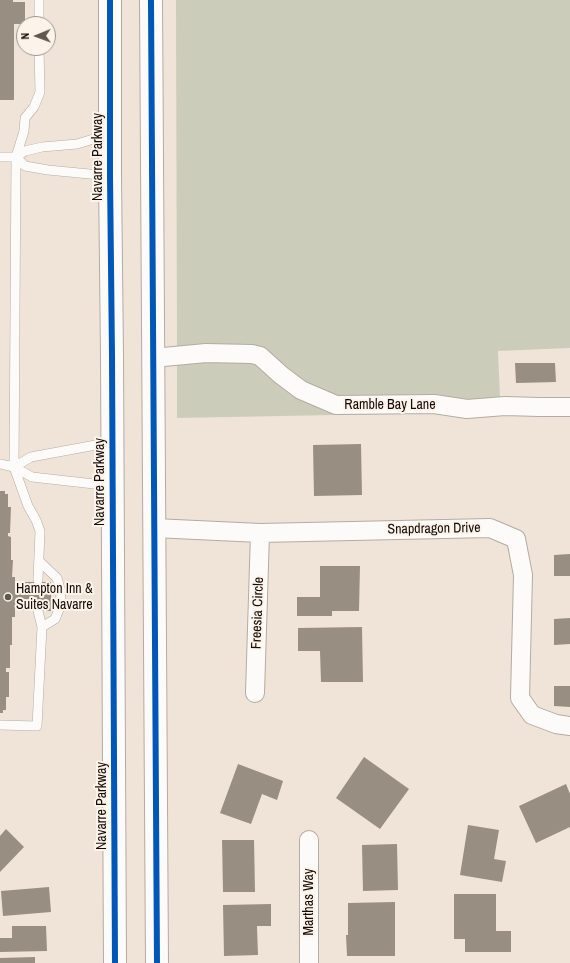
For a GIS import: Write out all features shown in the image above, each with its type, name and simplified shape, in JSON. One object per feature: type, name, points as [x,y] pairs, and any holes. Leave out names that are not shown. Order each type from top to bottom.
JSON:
[{"type":"highway","name":"Navarre Parkway","points":[[110,0],[115,963]]},
{"type":"highway","points":[[151,0],[157,963]]},
{"type":"street","name":"Ramble Bay Lane","points":[[153,358],[206,353],[252,354],[260,356],[281,375],[301,390],[336,405],[434,404],[467,409],[505,406],[570,406]]},
{"type":"street","name":"Snapdragon Drive","points":[[154,528],[260,533],[490,528],[516,539],[523,575],[520,698],[532,715],[556,724],[570,726]]},
{"type":"street","name":"Freesia Circle","points":[[255,693],[260,533]]},
{"type":"street","name":"Marthas Way","points":[[309,840],[309,963]]},
{"type":"lane","points":[[39,0],[39,16]]},
{"type":"lane","points":[[38,580],[40,530],[28,506],[14,466],[16,157],[24,131],[25,118],[34,107],[40,92],[40,56]]},
{"type":"lane","points":[[0,157],[16,157],[25,151],[42,147],[77,144],[110,134]]},
{"type":"lane","points":[[16,157],[25,166],[48,170],[110,176]]},
{"type":"lane","points":[[14,466],[31,457],[112,442]]},
{"type":"lane","points":[[0,464],[14,466],[32,477],[112,486]]},
{"type":"lane","points":[[39,561],[57,578],[61,592],[60,607],[55,619],[42,627]]},
{"type":"lane","points":[[0,725],[38,726],[42,627],[38,611]]},
{"type":"green space","points":[[176,0],[570,0],[570,348],[498,351],[500,398],[468,400],[435,395],[339,396],[306,382],[263,348],[253,345],[206,344],[177,347]]},
{"type":"green space","points":[[206,361],[254,363],[294,396],[336,413],[437,413],[177,418],[177,364]]},
{"type":"building","points":[[0,0],[25,2],[25,16],[16,16],[16,24],[14,24],[14,100],[0,100]]},
{"type":"building","points":[[515,363],[555,363],[556,382],[516,383]]},
{"type":"building","points":[[361,444],[362,495],[314,496],[313,445]]},
{"type":"building","name":"Hampton Inn & Suites Navarre","points":[[0,491],[5,491],[5,494],[8,494],[8,507],[11,507],[10,533],[8,533],[8,536],[11,537],[11,560],[13,560],[12,577],[15,577],[15,586],[16,582],[51,582],[51,611],[16,610],[15,608],[15,617],[12,617],[10,668],[6,668],[6,672],[9,672],[9,697],[6,697],[6,710],[3,710],[3,713],[0,713]]},
{"type":"building","points":[[570,554],[570,576],[554,576],[554,555]]},
{"type":"building","points":[[320,566],[360,566],[359,611],[332,611],[332,616],[297,616],[297,597],[320,597]]},
{"type":"building","points":[[570,618],[570,644],[554,645],[554,619]]},
{"type":"building","points":[[362,627],[363,682],[321,682],[320,651],[298,651],[298,628]]},
{"type":"building","points":[[554,686],[570,686],[570,707],[554,706]]},
{"type":"building","points":[[364,757],[409,789],[380,829],[336,798]]},
{"type":"building","points":[[238,764],[283,781],[277,800],[262,794],[251,824],[220,813]]},
{"type":"building","points":[[566,784],[570,794],[570,827],[536,843],[519,806]]},
{"type":"building","points":[[468,825],[499,830],[494,859],[506,861],[502,882],[460,875]]},
{"type":"building","points":[[6,829],[24,847],[0,872],[0,836]]},
{"type":"building","points":[[222,840],[254,840],[255,892],[223,892]]},
{"type":"building","points":[[397,844],[398,890],[363,891],[362,845]]},
{"type":"building","points":[[49,887],[51,912],[3,916],[1,891]]},
{"type":"building","points":[[454,894],[496,894],[496,931],[511,931],[511,952],[465,952],[465,939],[454,939]]},
{"type":"building","points":[[395,902],[395,956],[347,956],[346,935],[348,935],[348,903]]},
{"type":"building","points":[[271,904],[271,926],[257,926],[258,955],[224,956],[223,905]]},
{"type":"building","points":[[12,926],[46,926],[47,951],[0,952],[0,938],[12,938]]},
{"type":"building","points":[[35,957],[35,963],[0,963],[0,958]]},
{"type":"cycle path","points":[[110,0],[115,963]]},
{"type":"cycle path","points":[[151,0],[157,963]]},
{"type":"place","name":"Hampton Inn & Suites Navarre","points":[[8,597]]}]
